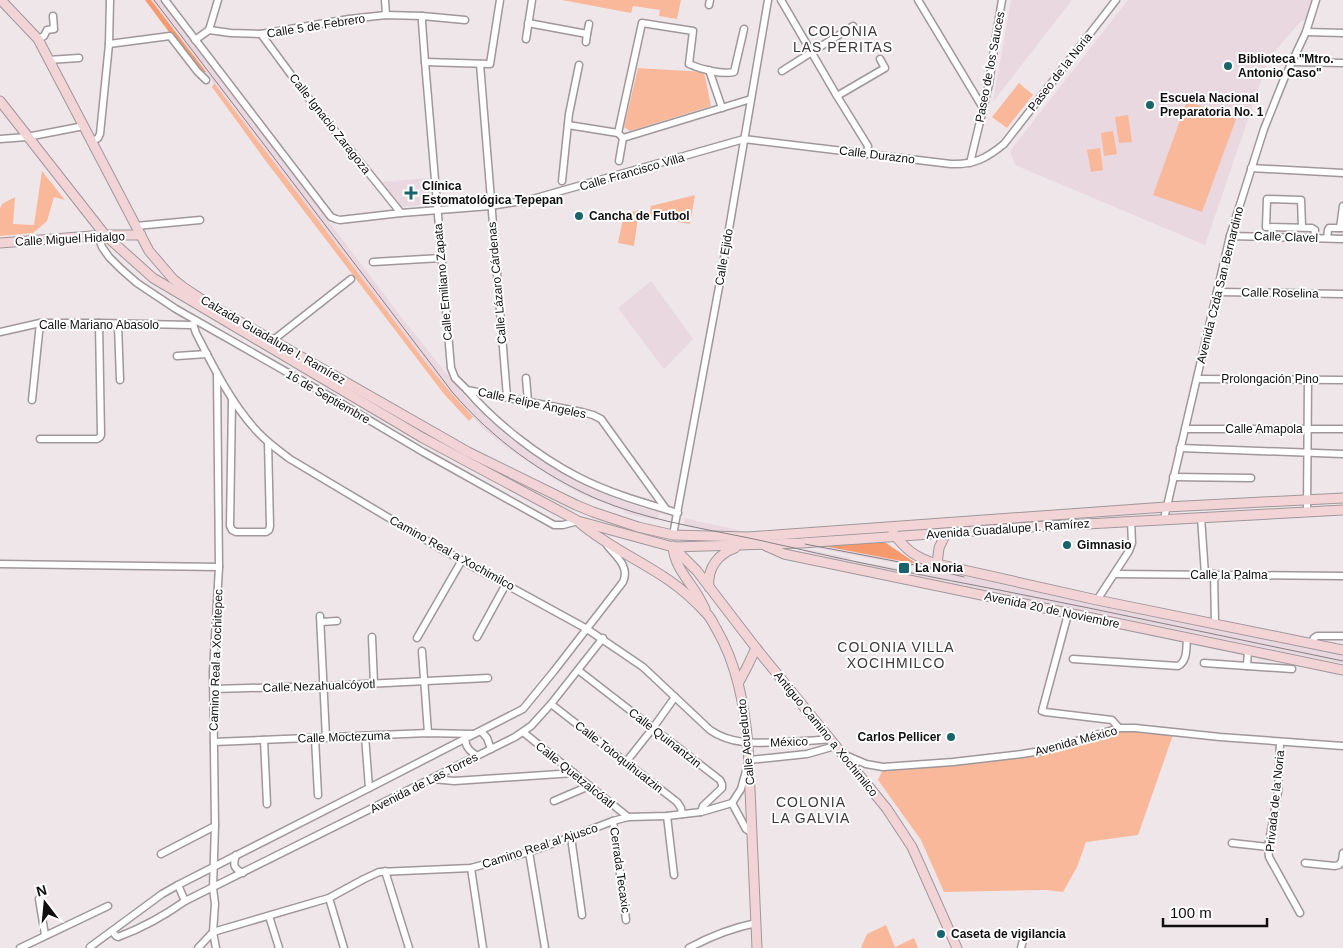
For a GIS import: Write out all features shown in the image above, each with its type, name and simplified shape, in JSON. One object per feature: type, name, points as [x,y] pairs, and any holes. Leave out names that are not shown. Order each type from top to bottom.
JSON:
[{"type":"main road","name":"Calzada Guadalupe I. Ramírez","points":[[1,0],[38,39],[149,251],[183,287],[468,452],[593,512],[638,527],[673,535]]},
{"type":"main road","name":"Calzada Guadalupe I. Ramírez","points":[[0,101],[102,236],[153,278],[423,438],[578,521],[673,547]]},
{"type":"main road","name":"Calle Miguel Hidalgo","points":[[0,243],[141,235]]},
{"type":"main road","name":"Avenida Guadalupe I. Ramírez","points":[[673,535],[748,537],[1166,507],[1343,498]]},
{"type":"main road","name":"Avenida Guadalupe I. Ramírez","points":[[673,547],[740,546],[1164,519],[1343,510]]},
{"type":"main road","name":"Calle Acueducto","points":[[578,521],[604,542],[670,581],[686,594],[708,615],[731,658],[746,722],[748,744],[757,948]]},
{"type":"main road","name":"Avenida 20 de Noviembre","points":[[890,528],[908,551],[937,564],[1097,600],[1343,650]]},
{"type":"main road","points":[[937,564],[939,548],[946,533]]},
{"type":"main road","points":[[673,535],[674,557],[708,615]]},
{"type":"main road","name":"Avenida 20 de Noviembre","points":[[764,544],[784,554],[1343,670]]},
{"type":"main road","points":[[710,587],[708,578],[719,556],[740,546]]},
{"type":"main road","name":"Antiguo Camino a Xochimilco","points":[[673,547],[698,571],[756,648],[887,809],[912,847],[957,948]]},
{"type":"main road","points":[[738,682],[756,648]]},
{"type":"street","points":[[92,142],[100,134],[109,44],[110,0]]},
{"type":"street","points":[[165,0],[195,40],[209,30],[218,0]]},
{"type":"street","points":[[385,0],[386,16]]},
{"type":"street","points":[[425,62],[490,64],[500,0]]},
{"type":"street","points":[[526,39],[532,0]]},
{"type":"street","name":"Calle Ejido","points":[[673,535],[721,276],[768,0]]},
{"type":"street","points":[[781,0],[868,146],[867,154]]},
{"type":"street","points":[[918,0],[983,108]]},
{"type":"street","name":"Paseo de los Sauces","points":[[970,163],[989,84],[1002,0]]},
{"type":"street","name":"Paseo de la Noria","points":[[1004,144],[1116,0]]},
{"type":"street","name":"Avenida Czda San Bernardino","points":[[1164,519],[1230,236],[1251,168],[1284,79],[1306,32],[1316,0]]},
{"type":"street","points":[[38,39],[44,36],[47,30],[54,29],[53,16]]},
{"type":"street","name":"Calle 5 de Febrero","points":[[209,30],[231,34],[260,34],[349,19],[386,16],[422,16],[465,20]]},
{"type":"street","name":"Calle Emiliano Zapata","points":[[422,16],[451,368]]},
{"type":"street","points":[[619,161],[620,136],[642,23],[693,31],[689,64],[729,74],[734,72],[744,30]]},
{"type":"street","points":[[528,24],[587,34]]},
{"type":"street","points":[[586,42],[589,24]]},
{"type":"street","points":[[782,71],[853,26]]},
{"type":"street","points":[[1306,32],[1343,33]]},
{"type":"street","name":"Calle Ignacio Zaragoza","points":[[260,34],[306,95],[401,213]]},
{"type":"street","points":[[109,44],[170,36],[206,80]]},
{"type":"street","name":"Calle Francisco Villa","points":[[195,40],[331,217],[340,220],[490,206],[529,200],[744,139]]},
{"type":"street","points":[[48,60],[79,58]]},
{"type":"street","points":[[837,96],[886,68],[880,59]]},
{"type":"street","points":[[1293,62],[1343,63]]},
{"type":"street","name":"Calle Lázaro Cárdenas","points":[[480,64],[490,206],[507,397]]},
{"type":"street","points":[[562,181],[568,125],[578,65]]},
{"type":"street","points":[[709,70],[722,108]]},
{"type":"street","points":[[568,125],[620,136],[751,99]]},
{"type":"street","points":[[0,139],[27,137],[84,126]]},
{"type":"street","name":"Calle Durazno","points":[[744,139],[961,165],[980,161],[1004,144]]},
{"type":"street","points":[[1251,168],[1343,173]]},
{"type":"street","points":[[1302,227],[1301,200],[1267,199],[1266,227],[1314,228],[1314,239]]},
{"type":"street","points":[[1327,238],[1328,229],[1342,228],[1343,206]]},
{"type":"street","points":[[136,226],[200,220]]},
{"type":"street","name":"16 de Septiembre","points":[[102,236],[102,247],[109,258],[137,283],[195,323],[335,400],[422,452],[554,525],[578,521]]},
{"type":"street","name":"Calle Clavel","points":[[1230,236],[1343,239]]},
{"type":"street","points":[[373,262],[441,258]]},
{"type":"street","points":[[272,340],[351,279]]},
{"type":"street","name":"Calle Roselina","points":[[1217,292],[1343,294]]},
{"type":"street","points":[[40,439],[100,438],[100,323]]},
{"type":"street","name":"Calle Mariano Abasolo","points":[[0,332],[40,324],[190,325],[195,323]]},
{"type":"street","name":"Camino Real a Xochimilco","points":[[195,323],[196,333],[232,400],[254,428],[290,459],[462,560],[603,638],[643,667],[710,730],[717,735],[748,744]]},
{"type":"street","points":[[32,400],[40,324]]},
{"type":"street","points":[[118,325],[120,380]]},
{"type":"street","points":[[177,356],[207,354]]},
{"type":"street","name":"Calle Felipe Ángeles","points":[[451,368],[455,378],[467,390],[582,412],[601,419],[666,510]]},
{"type":"street","name":"Camino Real a Xochitepec","points":[[216,948],[213,932],[215,904],[213,888],[214,664],[219,567],[217,372]]},
{"type":"street","points":[[526,378],[528,401]]},
{"type":"street","name":"Prolongación Pino","points":[[1197,379],[1343,380]]},
{"type":"street","points":[[1307,512],[1308,379]]},
{"type":"street","points":[[467,390],[516,436],[535,451],[577,477],[639,502],[678,513]]},
{"type":"street","points":[[232,400],[230,526],[236,532],[266,532],[269,530],[268,442]]},
{"type":"street","name":"Calle Amapola","points":[[1184,429],[1343,429]]},
{"type":"street","points":[[1180,448],[1343,454]]},
{"type":"street","points":[[1173,477],[1251,478]]},
{"type":"street","points":[[1201,517],[1205,575]]},
{"type":"street","points":[[1097,600],[1129,551],[1132,543],[1131,521]]},
{"type":"street","name":"Avenida de Las Torres","points":[[90,947],[162,894],[178,885],[523,709],[587,629],[626,576],[624,567],[604,542]]},
{"type":"street","points":[[417,638],[462,560]]},
{"type":"street","points":[[0,564],[219,567]]},
{"type":"street","name":"Calle la Palma","points":[[1115,574],[1343,576]]},
{"type":"street","points":[[1214,574],[1214,623]]},
{"type":"street","points":[[477,637],[506,584]]},
{"type":"street","points":[[1068,614],[1042,711],[1112,720],[1119,728]]},
{"type":"street","points":[[326,738],[321,619],[336,621]]},
{"type":"street","points":[[1312,643],[1317,636],[1343,636]]},
{"type":"street","points":[[372,637],[374,684]]},
{"type":"street","name":"Avenida de Las Torres","points":[[112,931],[118,937],[134,931],[185,901],[522,732],[532,726],[551,704],[603,638]]},
{"type":"street","points":[[1073,659],[1178,666],[1185,659],[1187,638]]},
{"type":"street","points":[[1247,666],[1248,650]]},
{"type":"street","points":[[422,651],[428,733]]},
{"type":"street","points":[[1204,663],[1292,669]]},
{"type":"street","name":"Calle Quinantzin","points":[[578,670],[720,780],[722,788],[703,806],[701,812]]},
{"type":"street","name":"Calle Nezahualcóyotl","points":[[214,689],[488,678]]},
{"type":"street","points":[[626,762],[653,728],[674,697]]},
{"type":"street","name":"Calle Totoquihuatzin","points":[[551,704],[677,802],[682,814]]},
{"type":"street","name":"Avenida México","points":[[842,754],[866,764],[883,767],[953,762],[1047,750],[1119,728],[1343,746]]},
{"type":"street","name":"Calle Quetzalcóatl","points":[[522,732],[628,818]]},
{"type":"street","name":"Calle Moctezuma","points":[[214,742],[428,733],[478,733]]},
{"type":"street","points":[[478,733],[487,738],[491,749]]},
{"type":"street","points":[[366,736],[369,788]]},
{"type":"street","points":[[315,738],[318,795]]},
{"type":"street","points":[[465,739],[466,747],[477,756]]},
{"type":"street","points":[[264,740],[268,804]]},
{"type":"street","points":[[752,833],[746,829],[732,803],[741,789],[749,760],[807,754],[832,742]]},
{"type":"street","name":"México","points":[[748,744],[832,742]]},
{"type":"street","name":"Privada de la Noria","points":[[1280,742],[1278,792],[1268,847],[1269,857],[1300,913]]},
{"type":"street","points":[[431,779],[454,781],[574,773]]},
{"type":"street","points":[[554,801],[589,786]]},
{"type":"street","name":"Camino Real al Ajusco","points":[[213,932],[329,898],[373,874],[471,868],[530,852],[613,821],[701,812],[732,803]]},
{"type":"street","points":[[667,816],[674,875]]},
{"type":"street","name":"Cerrada Tecaxic","points":[[613,821],[626,920]]},
{"type":"street","points":[[161,854],[214,826]]},
{"type":"street","points":[[571,837],[582,915]]},
{"type":"street","points":[[1232,843],[1268,847]]},
{"type":"street","points":[[530,852],[545,948]]},
{"type":"street","points":[[1305,863],[1340,865],[1343,853]]},
{"type":"street","points":[[236,855],[234,866],[243,873]]},
{"type":"street","points":[[471,868],[483,948]]},
{"type":"street","points":[[384,872],[409,948]]},
{"type":"street","points":[[178,885],[185,901]]},
{"type":"street","points":[[329,898],[344,948]]},
{"type":"street","points":[[39,899],[45,936]]},
{"type":"street","points":[[20,948],[108,906]]},
{"type":"street","points":[[269,916],[279,948]]},
{"type":"street","points":[[689,948],[711,936],[736,927],[756,923]]},
{"type":"street","points":[[198,948],[213,932]]},
{"type":"street","points":[[1021,948],[1023,940]]},
{"type":"shaded area","points":[[145,0],[151,0],[206,72],[199,72]]},
{"type":"shaded area","points":[[151,0],[161,0],[405,322],[468,400],[509,438],[544,463],[591,489],[660,513],[656,520],[624,513],[625,511],[581,494],[554,479],[486,431],[427,364]]},
{"type":"shaded area","points":[[562,0],[681,0],[677,19],[659,16],[660,10],[633,6],[631,13]]},
{"type":"shaded area","points":[[1011,0],[1072,0],[993,102]]},
{"type":"shaded area","name":"Escuela Nacional Preparatoria No. 1","points":[[1128,0],[1311,0],[1306,20],[1301,21],[1269,58],[1205,245],[1015,165],[1010,151]]},
{"type":"shaded area","points":[[638,68],[704,72],[711,106],[630,131],[624,127]]},
{"type":"shaded area","points":[[214,83],[427,364],[473,417],[469,421],[444,394],[265,160],[212,87]]},
{"type":"shaded area","points":[[1019,83],[1033,95],[1007,128],[992,117]]},
{"type":"shaded area","points":[[1187,101],[1236,119],[1202,212],[1153,195]]},
{"type":"shaded area","points":[[1128,115],[1132,142],[1119,143],[1115,117]]},
{"type":"shaded area","points":[[1113,131],[1117,154],[1104,156],[1101,133]]},
{"type":"shaded area","points":[[1100,148],[1103,170],[1091,172],[1087,150]]},
{"type":"shaded area","points":[[42,171],[65,200],[54,197],[47,221],[33,233],[0,236],[0,209],[2,204],[15,197],[13,224],[34,225]]},
{"type":"shaded area","name":"Clínica Estomatológica Tepepan","points":[[429,178],[431,204],[402,207],[382,182]]},
{"type":"shaded area","points":[[695,195],[690,224],[649,217],[651,206]]},
{"type":"shaded area","points":[[639,210],[634,246],[618,243],[624,214]]},
{"type":"shaded area","points":[[651,281],[693,339],[664,369],[618,308]]},
{"type":"shaded area","points":[[684,518],[742,531],[721,534],[684,526]]},
{"type":"shaded area","points":[[882,542],[917,564],[819,545]]},
{"type":"shaded area","points":[[819,544],[917,564],[1008,586],[1343,656],[1343,664],[934,581],[804,552],[806,549],[851,558],[851,560],[917,572],[918,567],[816,548]]},
{"type":"shaded area","points":[[1135,727],[1173,735],[1138,835],[1086,842],[1077,867],[1063,892],[1046,890],[944,892],[921,840],[878,780],[885,765],[1023,753],[1071,745],[1113,729]]},
{"type":"shaded area","points":[[886,925],[895,947],[914,938],[918,948],[861,948],[867,934]]},
{"type":"tram line","points":[[154,0],[453,393],[485,426],[519,454],[557,479],[615,506],[670,522],[870,565],[1343,661]]},
{"type":"tram line","points":[[805,544],[915,565],[964,577]]},
{"type":"place","name":"Biblioteca \"Mtro. Antonio Caso\"","points":[[1228,66]]},
{"type":"place","name":"Escuela Nacional Preparatoria No. 1","points":[[1150,105]]},
{"type":"place","name":"Clínica Estomatológica Tepepan","points":[[411,193]]},
{"type":"place","name":"Cancha de Futbol","points":[[579,216]]},
{"type":"place","name":"Gimnasio","points":[[1067,545]]},
{"type":"place","name":"La Noria","points":[[904,568]]},
{"type":"place","name":"Carlos Pellicer","points":[[951,737]]},
{"type":"place","name":"Caseta de vigilancia","points":[[941,934]]},
{"type":"district","name":"COLONIA LAS PERITAS","points":[[843,40]]},
{"type":"district","name":"COLONIA VILLA XOCIHMILCO","points":[[896,656]]},
{"type":"district","name":"COLONIA LA GALVIA","points":[[811,810]]}]
